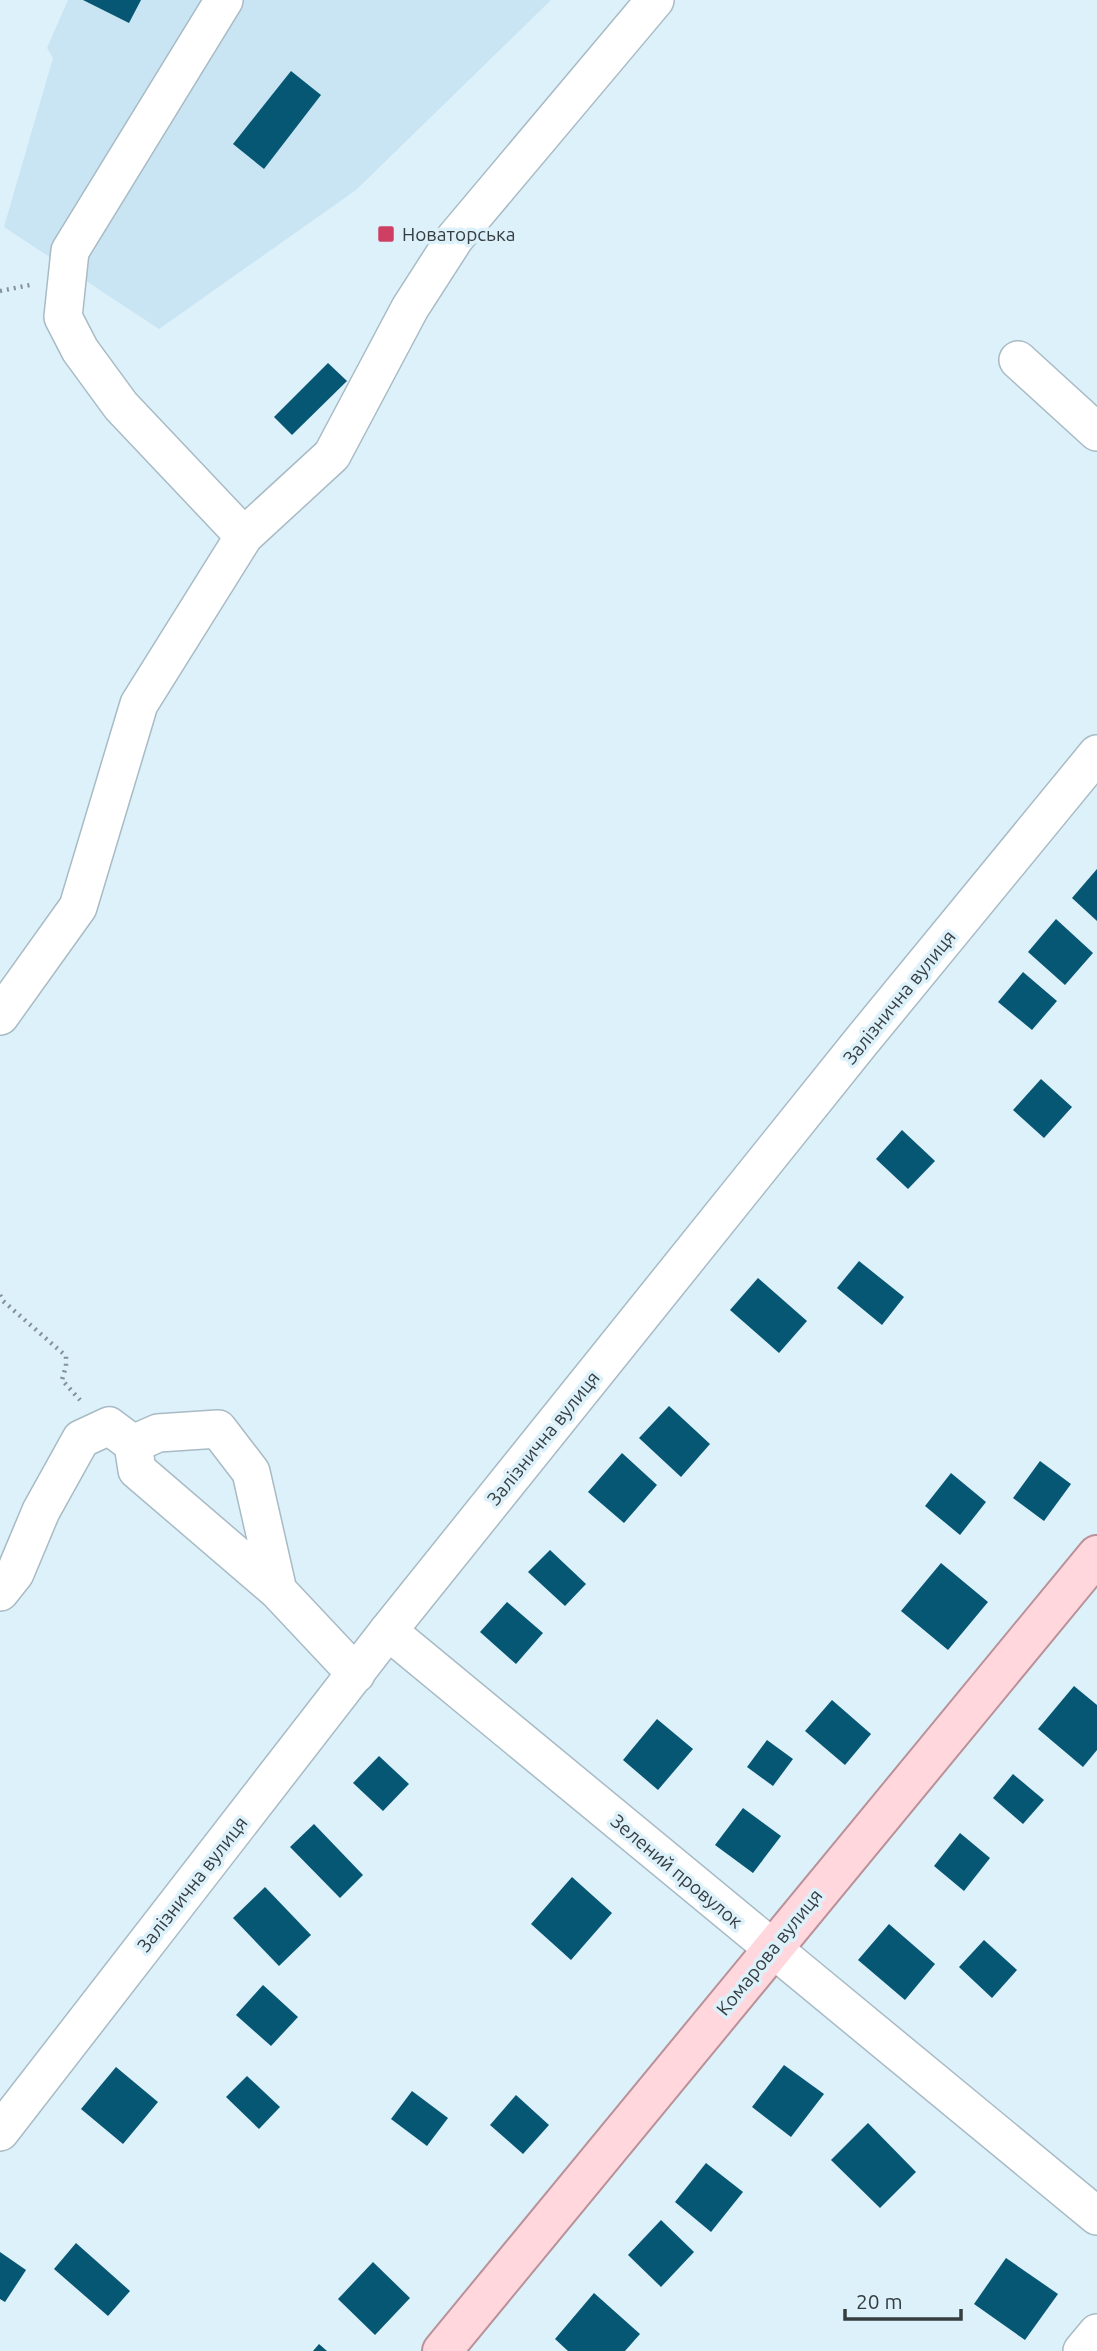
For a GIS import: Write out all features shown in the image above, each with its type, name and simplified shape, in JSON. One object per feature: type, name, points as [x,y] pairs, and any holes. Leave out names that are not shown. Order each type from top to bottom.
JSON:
[{"type":"main road","name":"Комарова вулиця","points":[[442,2351],[1097,1555]]},
{"type":"street","points":[[224,0],[70,251],[63,317],[80,350],[121,406],[244,536]]},
{"type":"street","points":[[0,1016],[78,907],[139,704],[244,536],[332,455],[410,308],[455,238],[655,0]]},
{"type":"street","points":[[1018,360],[1097,432]]},
{"type":"street","name":"Залізнична вулиця","points":[[0,2132],[388,1631],[1097,754]]},
{"type":"street","points":[[0,1592],[15,1573],[41,1511],[81,1438],[218,1429],[251,1472],[278,1591]]},
{"type":"street","points":[[121,1435],[137,1470],[278,1591],[356,1674]]},
{"type":"street","name":"Зелений провулок","points":[[388,1631],[1097,2216]]},
{"type":"street","points":[[1082,2351],[1097,2333]]},
{"type":"path","points":[[0,1295],[3,1301],[66,1356],[62,1380],[121,1435]]},
{"type":"shaded area","points":[[68,0],[551,0],[356,190],[159,329],[4,227],[53,58],[47,48]]},
{"type":"building","points":[[83,0],[141,0],[129,23]]},
{"type":"building","points":[[291,71],[321,95],[264,169],[233,144]]},
{"type":"building","points":[[328,363],[347,381],[292,435],[274,417]]},
{"type":"building","points":[[1097,869],[1097,921],[1072,898]]},
{"type":"building","points":[[1056,919],[1093,953],[1065,985],[1028,952]]},
{"type":"building","points":[[1023,972],[1057,1001],[1032,1030],[998,1002]]},
{"type":"building","points":[[1041,1079],[1072,1107],[1044,1138],[1013,1110]]},
{"type":"building","points":[[902,1130],[935,1161],[908,1189],[876,1159]]},
{"type":"building","points":[[859,1261],[904,1297],[882,1325],[837,1288]]},
{"type":"building","points":[[758,1278],[807,1321],[779,1353],[730,1310]]},
{"type":"building","points":[[669,1406],[710,1444],[681,1477],[639,1438]]},
{"type":"building","points":[[622,1453],[657,1485],[624,1523],[588,1492]]},
{"type":"building","points":[[1040,1461],[1071,1484],[1044,1521],[1013,1498]]},
{"type":"building","points":[[951,1473],[986,1502],[960,1535],[925,1506]]},
{"type":"building","points":[[550,1550],[586,1584],[565,1606],[528,1572]]},
{"type":"building","points":[[941,1563],[988,1602],[948,1650],[901,1611]]},
{"type":"building","points":[[507,1602],[543,1633],[516,1664],[480,1632]]},
{"type":"building","points":[[1074,1686],[1097,1705],[1097,1750],[1083,1767],[1038,1729]]},
{"type":"building","points":[[832,1700],[871,1734],[845,1765],[805,1731]]},
{"type":"building","points":[[657,1719],[693,1749],[658,1790],[623,1760]]},
{"type":"building","points":[[767,1740],[793,1759],[773,1786],[747,1767]]},
{"type":"building","points":[[379,1756],[409,1784],[383,1811],[353,1783]]},
{"type":"building","points":[[1013,1774],[1044,1800],[1023,1824],[993,1798]]},
{"type":"building","points":[[743,1808],[781,1836],[753,1873],[715,1845]]},
{"type":"building","points":[[314,1824],[363,1875],[340,1898],[290,1847]]},
{"type":"building","points":[[960,1833],[990,1858],[964,1891],[934,1866]]},
{"type":"building","points":[[572,1877],[612,1913],[571,1960],[531,1924]]},
{"type":"building","points":[[265,1887],[311,1935],[279,1966],[233,1918]]},
{"type":"building","points":[[889,1924],[935,1964],[905,2000],[858,1960]]},
{"type":"building","points":[[984,1940],[1017,1970],[992,1998],[959,1967]]},
{"type":"building","points":[[263,1985],[298,2017],[271,2046],[236,2015]]},
{"type":"building","points":[[784,2065],[824,2094],[791,2137],[752,2107]]},
{"type":"building","points":[[116,2067],[158,2102],[123,2144],[81,2109]]},
{"type":"building","points":[[247,2076],[280,2107],[259,2129],[226,2097]]},
{"type":"building","points":[[412,2091],[448,2118],[427,2146],[391,2119]]},
{"type":"building","points":[[516,2095],[549,2125],[523,2154],[490,2125]]},
{"type":"building","points":[[868,2123],[916,2172],[880,2208],[831,2160]]},
{"type":"building","points":[[706,2163],[743,2192],[711,2232],[675,2202]]},
{"type":"building","points":[[661,2220],[694,2252],[661,2287],[628,2255]]},
{"type":"building","points":[[76,2243],[130,2291],[108,2316],[54,2269]]},
{"type":"building","points":[[0,2252],[26,2270],[5,2302],[0,2299]]},
{"type":"building","points":[[1006,2258],[1058,2294],[1025,2340],[974,2304]]},
{"type":"building","points":[[373,2262],[410,2298],[375,2335],[338,2299]]},
{"type":"building","points":[[594,2293],[640,2334],[625,2351],[568,2351],[555,2339]]},
{"type":"building","points":[[319,2344],[327,2351],[313,2351]]},
{"type":"place","name":"Новаторська","points":[[386,234]]}]
